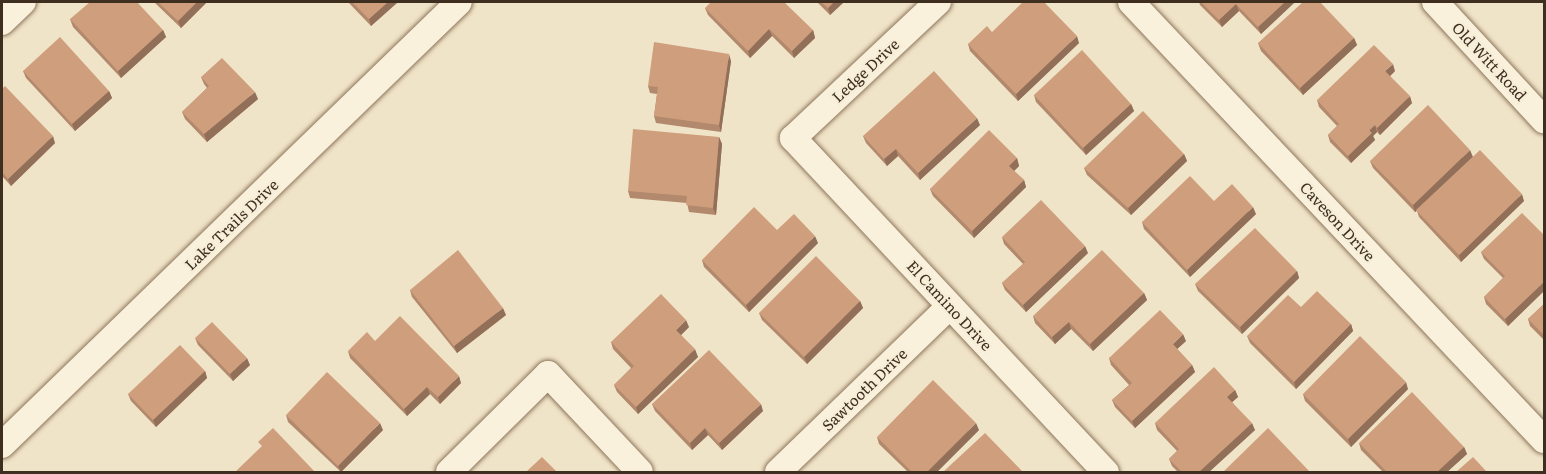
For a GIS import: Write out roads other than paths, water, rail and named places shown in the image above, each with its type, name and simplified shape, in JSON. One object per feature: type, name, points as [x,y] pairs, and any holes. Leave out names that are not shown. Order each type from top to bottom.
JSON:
[{"type":"street","points":[[2,22],[23,2]]},
{"type":"street","name":"Lake Trails Drive","points":[[2,445],[459,2]]},
{"type":"street","name":"Ledge Drive","points":[[793,138],[938,2]]},
{"type":"street","name":"Caveson Drive","points":[[1131,2],[1545,440]]},
{"type":"street","name":"Old Witt Road","points":[[1435,2],[1545,120]]},
{"type":"street","name":"El Camino Drive","points":[[793,138],[1106,472]]},
{"type":"street","name":"Sawtooth Drive","points":[[778,472],[950,306]]},
{"type":"street","points":[[449,472],[548,374],[640,472]]}]
